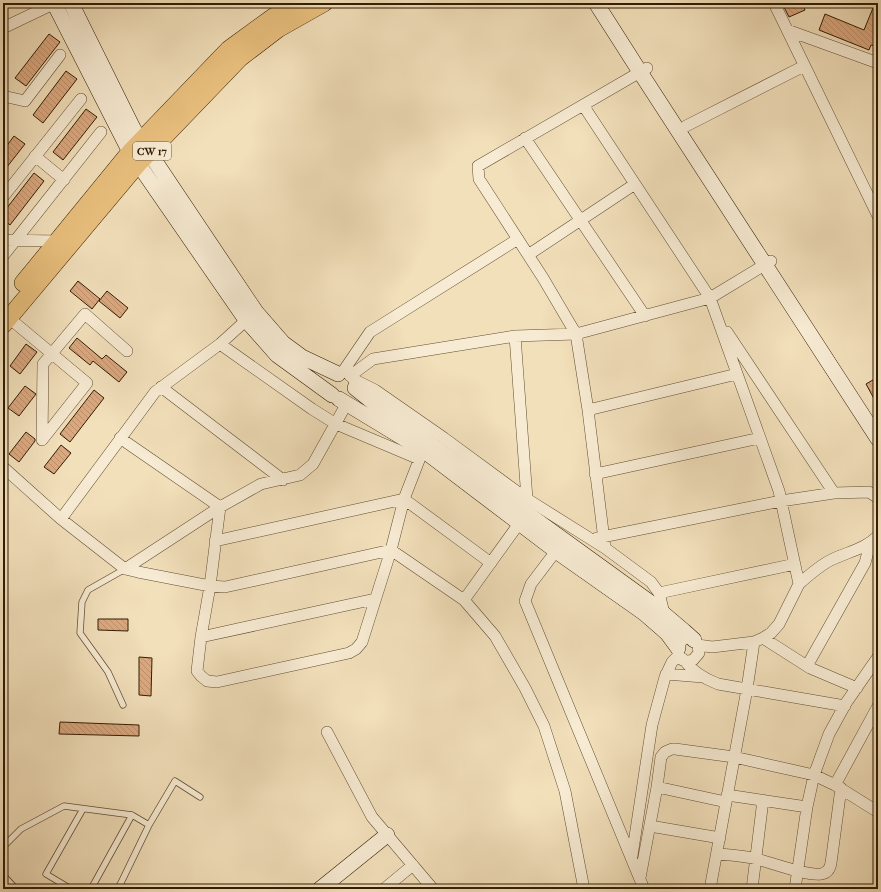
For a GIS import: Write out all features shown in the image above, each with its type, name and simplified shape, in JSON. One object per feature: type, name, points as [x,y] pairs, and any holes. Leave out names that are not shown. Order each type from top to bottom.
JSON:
[{"type":"main road","name":"CW 17","points":[[4,316],[139,153],[229,49],[273,17],[297,3]]},
{"type":"main road","name":"CW 17","points":[[4,316],[57,241],[139,153],[240,58],[278,29],[324,3]]},
{"type":"street","points":[[4,31],[54,3],[139,153],[251,316],[262,339],[277,355],[340,399],[524,512],[664,613],[697,648],[706,678]]},
{"type":"street","points":[[71,3],[134,130],[139,153]]},
{"type":"street","points":[[596,3],[643,70],[768,263],[878,427]]},
{"type":"street","points":[[605,3],[643,70],[686,126],[768,263],[878,439]]},
{"type":"street","points":[[774,3],[878,216]]},
{"type":"street","points":[[787,30],[878,63]]},
{"type":"street","points":[[3,96],[25,101],[60,55]]},
{"type":"street","points":[[686,126],[804,66]]},
{"type":"street","points":[[604,543],[588,410],[576,334],[518,239],[478,179],[478,166],[643,70]]},
{"type":"street","points":[[3,197],[81,99]]},
{"type":"street","points":[[583,105],[710,298],[779,491],[799,584]]},
{"type":"street","points":[[3,256],[101,132]]},
{"type":"street","points":[[525,138],[645,316]]},
{"type":"street","points":[[35,156],[64,180]]},
{"type":"street","points":[[528,255],[635,184]]},
{"type":"street","points":[[347,378],[370,332],[518,239]]},
{"type":"street","points":[[3,240],[57,241]]},
{"type":"street","points":[[347,378],[373,359],[516,336],[576,334],[645,316],[710,298],[768,263]]},
{"type":"street","points":[[4,316],[52,354],[87,383],[42,440],[43,364],[52,354],[85,314],[128,351]]},
{"type":"street","points":[[61,519],[155,392],[220,344],[251,316]]},
{"type":"street","points":[[251,316],[302,357],[320,367],[375,390],[444,438],[524,512],[556,551],[653,619],[667,632],[680,654],[693,670],[718,684],[845,706]]},
{"type":"street","points":[[717,317],[834,493]]},
{"type":"street","points":[[464,600],[491,563],[524,512],[516,336]]},
{"type":"street","points":[[220,344],[312,409],[336,424],[424,450]]},
{"type":"street","points":[[588,410],[737,374]]},
{"type":"street","points":[[340,399],[329,388],[329,383],[334,376],[347,378],[424,450]]},
{"type":"street","points":[[340,399],[348,398],[354,392],[347,378]]},
{"type":"street","points":[[161,387],[283,480]]},
{"type":"street","points":[[125,568],[261,484],[300,475],[313,464],[336,424],[340,399]]},
{"type":"street","points":[[120,438],[220,508]]},
{"type":"street","points":[[596,474],[760,438]]},
{"type":"street","points":[[220,508],[197,671],[201,676],[207,681],[217,682],[349,653],[356,649],[362,642],[391,550],[404,499],[424,450]]},
{"type":"street","points":[[3,467],[61,519],[125,568],[138,572],[210,586],[225,587],[391,550],[464,600],[494,636],[525,688],[544,726],[564,791],[584,889]]},
{"type":"street","points":[[604,543],[781,502],[834,493],[869,492],[878,498]]},
{"type":"street","points":[[215,541],[404,499],[491,563]]},
{"type":"street","points":[[524,512],[604,543],[651,582],[659,593],[664,613]]},
{"type":"street","points":[[680,654],[679,645],[687,639],[697,648],[712,647],[759,640],[771,633],[779,624],[799,584],[823,564],[874,540]]},
{"type":"street","points":[[807,666],[865,563],[874,540]]},
{"type":"street","points":[[556,551],[532,584],[525,601],[644,889]]},
{"type":"street","points":[[659,593],[795,564]]},
{"type":"street","points":[[201,637],[375,599]]},
{"type":"street","points":[[759,640],[807,666],[856,688]]},
{"type":"street","points":[[710,889],[747,689],[759,640]]},
{"type":"street","points":[[680,654],[690,660],[696,658],[697,648]]},
{"type":"street","points":[[632,857],[651,732],[666,674],[672,662],[680,654]]},
{"type":"street","points":[[795,889],[807,807],[814,775],[829,734],[856,688],[877,660]]},
{"type":"street","points":[[666,674],[706,678]]},
{"type":"street","points":[[717,854],[755,859],[819,874],[826,872],[830,867],[838,787],[878,706]]},
{"type":"street","points":[[327,732],[372,817],[433,889]]},
{"type":"street","points":[[640,878],[661,757],[668,750],[675,749],[734,757],[814,775],[838,787],[878,812]]},
{"type":"street","points":[[657,787],[727,798],[763,800],[807,807]]},
{"type":"street","points":[[752,889],[763,800]]},
{"type":"street","points":[[650,826],[720,838]]},
{"type":"street","points":[[320,889],[387,835]]},
{"type":"street","points":[[384,889],[413,865]]},
{"type":"lane","points":[[123,705],[108,672],[80,633],[82,602],[88,590],[125,568]]},
{"type":"lane","points":[[118,889],[149,825],[175,780],[200,797]]},
{"type":"lane","points":[[3,848],[21,829],[64,806],[132,815],[149,825]]},
{"type":"lane","points":[[71,889],[46,874],[83,809]]},
{"type":"lane","points":[[91,889],[132,815]]},
{"type":"lane","points":[[3,875],[16,889]]},
{"type":"building","points":[[782,3],[802,3],[805,10],[789,17]]},
{"type":"building","points":[[875,3],[878,3],[878,47],[871,45],[869,50],[819,30],[825,14],[864,30]]},
{"type":"building","points":[[49,34],[60,42],[26,86],[15,78]]},
{"type":"building","points":[[66,71],[77,79],[43,123],[33,115]]},
{"type":"building","points":[[86,109],[97,117],[63,160],[53,152]]},
{"type":"building","points":[[14,136],[25,144],[3,172],[3,151]]},
{"type":"building","points":[[34,173],[44,181],[10,225],[3,219],[3,213]]},
{"type":"building","points":[[78,281],[100,299],[92,309],[70,291]]},
{"type":"building","points":[[107,291],[128,308],[120,318],[99,301]]},
{"type":"building","points":[[77,338],[102,359],[106,355],[127,372],[119,382],[93,361],[90,365],[69,348]]},
{"type":"building","points":[[26,344],[37,352],[20,374],[10,366]]},
{"type":"building","points":[[878,377],[878,406],[866,384]]},
{"type":"building","points":[[25,386],[36,394],[19,416],[8,408]]},
{"type":"building","points":[[94,390],[104,398],[70,442],[60,434]]},
{"type":"building","points":[[26,432],[35,439],[35,441],[19,462],[9,454]]},
{"type":"building","points":[[61,445],[71,453],[54,474],[44,467]]},
{"type":"building","points":[[98,619],[128,619],[128,631],[98,630]]},
{"type":"building","points":[[139,657],[152,658],[151,696],[139,695]]},
{"type":"building","points":[[60,722],[139,725],[139,736],[59,734]]}]
